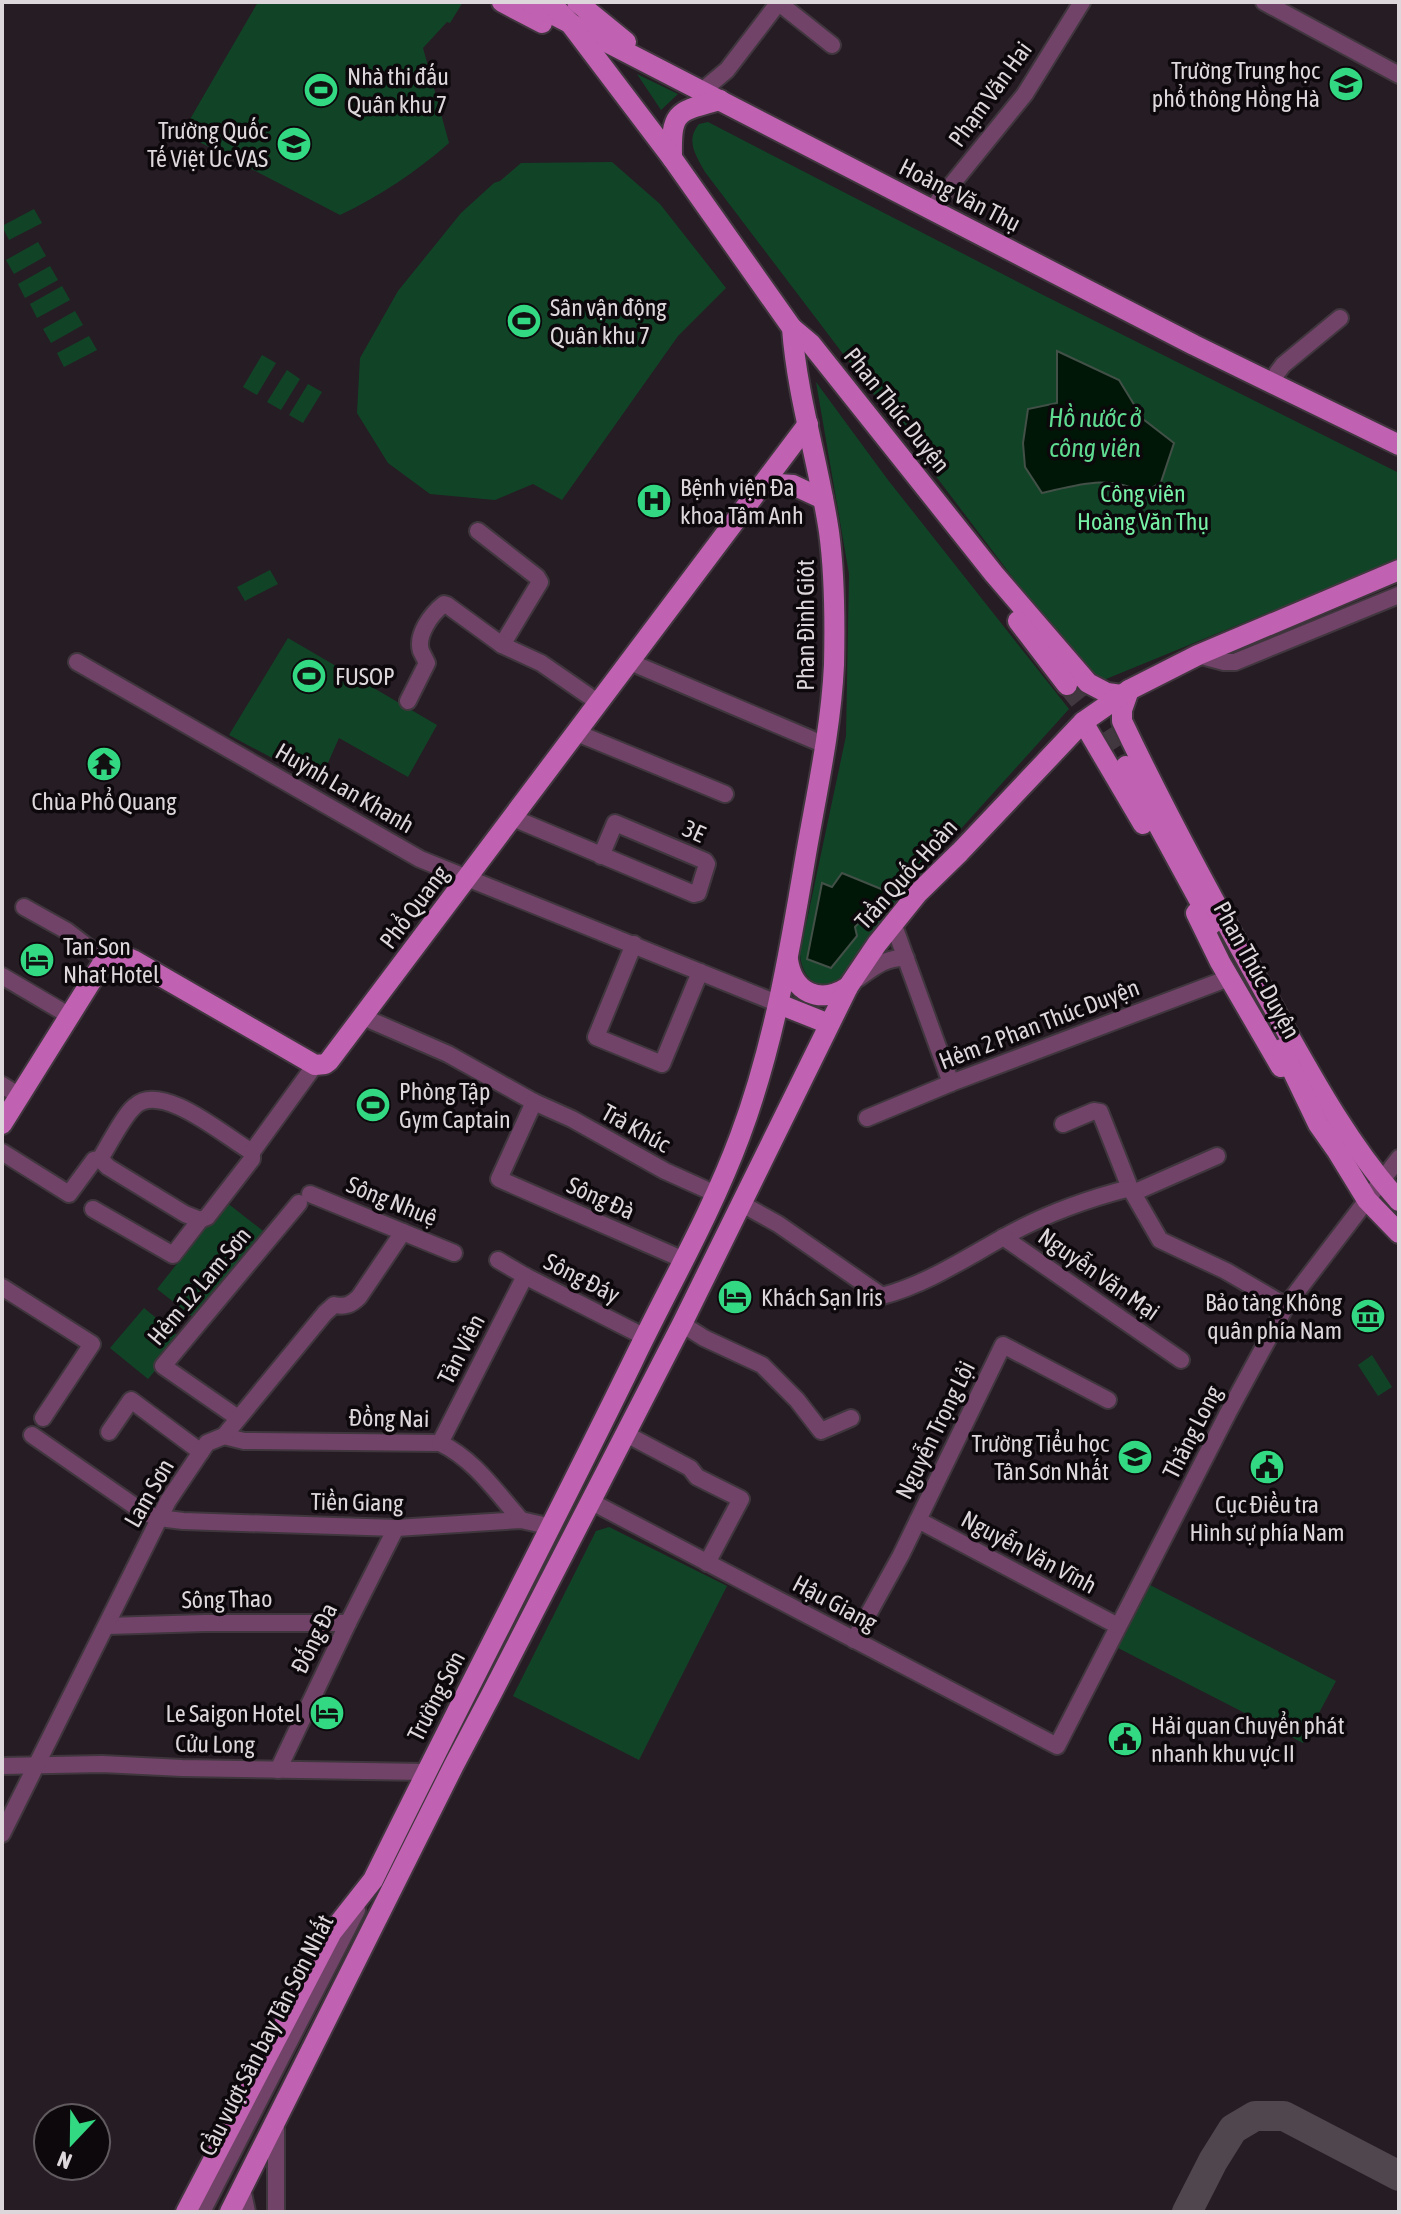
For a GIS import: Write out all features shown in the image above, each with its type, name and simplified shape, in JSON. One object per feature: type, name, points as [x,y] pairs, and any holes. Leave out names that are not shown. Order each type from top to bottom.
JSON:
[{"type":"main road","points":[[502,2],[587,48]]},
{"type":"main road","points":[[529,2],[668,73]]},
{"type":"main road","points":[[550,2],[569,22],[672,158],[792,328]]},
{"type":"main road","points":[[577,2],[668,73]]},
{"type":"main road","name":"Hoàng Văn Thụ","points":[[668,73],[1194,345],[1239,380],[1399,461]]},
{"type":"main road","points":[[672,158],[671,130],[677,118],[686,109],[711,95]]},
{"type":"main road","name":"Phan Thúc Duyện","points":[[792,328],[811,344],[994,574],[1088,683],[1107,693],[1125,692],[1121,715],[1128,733],[1221,913],[1323,1095],[1382,1182],[1399,1201]]},
{"type":"main road","name":"Phan Đình Giót","points":[[716,1194],[741,1133],[779,1004],[825,745],[833,681],[833,560],[794,362],[792,328]]},
{"type":"main road","name":"Hoàng Văn Thụ","points":[[1194,345],[1250,359],[1268,375],[1399,433]]},
{"type":"main road","points":[[1268,375],[1399,445]]},
{"type":"main road","points":[[861,408],[911,482],[1067,685]]},
{"type":"main road","name":"Phổ Quang","points":[[315,1065],[329,1061],[363,1017],[808,424]]},
{"type":"main road","points":[[764,483],[793,485],[823,499]]},
{"type":"main road","name":"Trần Quốc Hoàn","points":[[742,1204],[848,987],[893,923],[918,893],[1083,722],[1125,692],[1198,655],[1399,570]]},
{"type":"main road","name":"Phan Thúc Duyện","points":[[1083,722],[1190,901],[1229,978],[1286,1076],[1304,1094],[1318,1124],[1367,1200],[1399,1233]]},
{"type":"main road","points":[[1098,747],[1105,730],[1117,726],[1128,733]]},
{"type":"main road","points":[[1126,766],[1304,1094]]},
{"type":"main road","points":[[2,1124],[11,1090],[70,1016],[105,960],[116,956],[133,960],[315,1065]]},
{"type":"main road","points":[[788,960],[795,980],[809,993],[824,996],[848,987]]},
{"type":"main road","points":[[779,1004],[829,1024]]},
{"type":"main road","name":"Trường Sơn","points":[[186,2212],[320,1953],[336,1926],[373,1880],[716,1194]]},
{"type":"main road","name":"Trường Sơn","points":[[230,2212],[454,1765],[742,1204]]},
{"type":"street","points":[[711,95],[779,2],[832,45]]},
{"type":"street","name":"Phạm Văn Hai","points":[[931,210],[1025,94],[1082,2]]},
{"type":"street","points":[[1264,2],[1399,75]]},
{"type":"street","points":[[1268,375],[1340,318]]},
{"type":"street","points":[[478,531],[540,582],[502,645]]},
{"type":"street","points":[[1198,655],[1235,662],[1399,595]]},
{"type":"street","points":[[408,701],[427,663],[420,639],[441,605],[447,605],[502,645],[541,663],[599,703]]},
{"type":"street","name":"Huỳnh Lan Khanh","points":[[77,662],[420,859],[779,1004]]},
{"type":"street","points":[[630,662],[825,745]]},
{"type":"street","points":[[577,733],[725,794]]},
{"type":"street","name":"3E","points":[[513,818],[601,856],[694,894],[698,893],[707,864],[615,823],[601,856]]},
{"type":"street","points":[[24,907],[67,931],[105,960]]},
{"type":"street","points":[[893,923],[951,1083]]},
{"type":"street","points":[[634,944],[596,1037],[662,1064],[700,972]]},
{"type":"street","points":[[848,987],[880,963],[906,958]]},
{"type":"street","points":[[2,976],[70,1016]]},
{"type":"street","name":"Hẻm 2 Phan Thúc Duyện","points":[[867,1118],[1229,978]]},
{"type":"street","name":"Trà Khúc","points":[[363,1017],[448,1054],[665,1171],[716,1194]]},
{"type":"street","points":[[93,1209],[173,1255],[252,1159],[252,1152],[315,1065]]},
{"type":"street","points":[[2,1152],[69,1194],[94,1160],[100,1159],[134,1106],[151,1099],[161,1099],[179,1106],[252,1152]]},
{"type":"street","name":"Sông Đà","points":[[534,1102],[499,1179],[684,1260]]},
{"type":"street","points":[[1063,1124],[1094,1111],[1100,1112],[1132,1191],[1160,1240],[1226,1271],[1286,1306]]},
{"type":"street","points":[[1003,1237],[1070,1208],[1132,1191],[1217,1156]]},
{"type":"street","name":"Thăng Long","points":[[1057,1746],[1286,1306],[1399,1158]]},
{"type":"street","points":[[100,1159],[185,1214],[200,1220]]},
{"type":"street","name":"Sông Nhuệ","points":[[305,1198],[454,1253]]},
{"type":"street","name":"Hẻm 12 Lam Sơn","points":[[238,1418],[163,1366],[305,1198]]},
{"type":"street","name":"Nguyễn Văn Mại","points":[[742,1204],[778,1224],[882,1296],[949,1269],[1003,1237],[1181,1360]]},
{"type":"street","name":"Lam Sơn","points":[[2,1834],[159,1518],[201,1452],[207,1443],[224,1436],[325,1313],[334,1305],[353,1303],[359,1297],[403,1232]]},
{"type":"street","name":"Sông Đáy","points":[[498,1260],[645,1337]]},
{"type":"street","name":"Tản Viên","points":[[440,1443],[525,1276]]},
{"type":"street","points":[[2,1287],[92,1344],[43,1418]]},
{"type":"street","points":[[682,1324],[704,1338],[762,1365],[797,1400],[821,1431],[851,1418]]},
{"type":"street","name":"Nguyễn Trọng Lội","points":[[854,1640],[918,1520],[1003,1345],[1108,1400]]},
{"type":"street","points":[[109,1432],[131,1400],[201,1452]]},
{"type":"street","points":[[626,1434],[690,1468],[697,1477],[741,1499],[707,1563]]},
{"type":"street","points":[[32,1435],[143,1512],[159,1518]]},
{"type":"street","name":"Đồng Nai","points":[[224,1436],[244,1441],[440,1443],[457,1451],[474,1466],[521,1520]]},
{"type":"street","name":"Hậu Giang","points":[[590,1501],[1057,1746]]},
{"type":"street","name":"Tiền Giang","points":[[159,1518],[396,1528],[521,1520],[552,1527]]},
{"type":"street","name":"Nguyễn Văn Vĩnh","points":[[918,1520],[1118,1626]]},
{"type":"street","name":"Đống Đa","points":[[278,1770],[396,1528]]},
{"type":"street","name":"Sông Thao","points":[[107,1626],[348,1623]]},
{"type":"street","name":"Cửu Long","points":[[2,1766],[102,1764],[426,1772]]},
{"type":"street","name":"Cầu vượt Sân bay Tân Sơn Nhất","points":[[202,2212],[373,1880]]},
{"type":"street","points":[[276,2118],[276,2212]]},
{"type":"street","points":[[242,2188],[247,2212]]},
{"type":"green space","name":"Nhà thi đấu Quân khu 7","points":[[258,2],[463,2],[450,23],[447,22],[423,48],[449,143],[397,183],[340,215],[182,133]]},
{"type":"green space","points":[[637,74],[678,94],[661,110]]},
{"type":"green space","name":"Công viên Hoàng Văn Thụ","points":[[708,122],[1045,296],[1399,473],[1399,559],[1106,679],[1086,674],[705,172],[692,142],[699,124]]},
{"type":"green space","name":"Sân vận động Quân khu 7","points":[[612,162],[660,204],[726,288],[678,336],[562,500],[533,484],[495,500],[430,494],[388,463],[357,413],[360,358],[398,291],[461,213],[494,183],[521,163]]},
{"type":"green space","points":[[34,209],[42,223],[9,240],[2,226]]},
{"type":"green space","points":[[38,242],[46,256],[14,274],[6,260]]},
{"type":"green space","points":[[50,266],[58,280],[25,298],[18,284]]},
{"type":"green space","points":[[62,286],[70,300],[37,318],[30,304]]},
{"type":"green space","points":[[75,311],[83,325],[51,343],[43,329]]},
{"type":"green space","points":[[89,336],[97,350],[64,367],[57,353]]},
{"type":"green space","points":[[262,355],[276,363],[257,395],[243,387]]},
{"type":"green space","points":[[287,370],[300,379],[281,410],[267,402]]},
{"type":"green space","points":[[816,382],[888,480],[1069,709],[895,902],[841,977],[825,985],[813,982],[808,976],[800,953],[846,736],[849,574]]},
{"type":"green space","points":[[308,384],[322,392],[303,423],[289,415]]},
{"type":"green space","points":[[270,570],[278,584],[245,601],[237,587]]},
{"type":"green space","name":"FUSOP","points":[[288,638],[437,725],[408,777],[339,738],[319,783],[229,735]]},
{"type":"green space","points":[[226,1202],[267,1234],[198,1321],[157,1289]]},
{"type":"green space","points":[[144,1308],[182,1339],[148,1379],[110,1348]]},
{"type":"green space","points":[[1372,1355],[1392,1387],[1378,1396],[1358,1365]]},
{"type":"green space","points":[[609,1527],[727,1586],[639,1760],[513,1696],[596,1531]]},
{"type":"green space","points":[[1150,1585],[1336,1681],[1303,1743],[1118,1648]]},
{"type":"water","name":"Hồ nước ở công viên","points":[[1057,351],[1119,380],[1143,419],[1174,443],[1161,482],[1144,493],[1118,484],[1093,483],[1042,493],[1025,467],[1023,443],[1028,409],[1057,403]]},
{"type":"water","points":[[842,873],[886,891],[855,927],[857,936],[831,968],[807,959],[822,883],[832,887]]},
{"type":"taxiway","points":[[1187,2212],[1233,2129],[1255,2116],[1284,2116],[1399,2176]]},
{"type":"tunnel","points":[[1067,685],[1126,766]]},
{"type":"place","name":"Trường Trung học phổ thông Hồng Hà","points":[[1346,84]]},
{"type":"place","name":"Nhà thi đấu Quân khu 7","points":[[321,90]]},
{"type":"place","name":"Trường Quốc Tế Việt Úc VAS","points":[[294,144]]},
{"type":"place","name":"Sân vận động Quân khu 7","points":[[524,321]]},
{"type":"place","name":"Bệnh viện Đa khoa Tâm Anh","points":[[654,501]]},
{"type":"place","name":"FUSOP","points":[[309,676]]},
{"type":"place","name":"Chùa Phổ Quang","points":[[104,764]]},
{"type":"place","name":"Tan Son Nhat Hotel","points":[[37,960]]},
{"type":"place","name":"Phòng Tập Gym Captain","points":[[373,1105]]},
{"type":"place","name":"Khách Sạn Iris","points":[[735,1297]]},
{"type":"place","name":"Bảo tàng Không quân phía Nam","points":[[1368,1316]]},
{"type":"place","name":"Trường Tiểu học Tân Sơn Nhất","points":[[1135,1457]]},
{"type":"place","name":"Cục Điều tra Hình sự phía Nam","points":[[1267,1467]]},
{"type":"place","name":"Le Saigon Hotel","points":[[327,1713]]},
{"type":"place","name":"Hải quan Chuyển phát nhanh khu vực II","points":[[1125,1739]]}]
